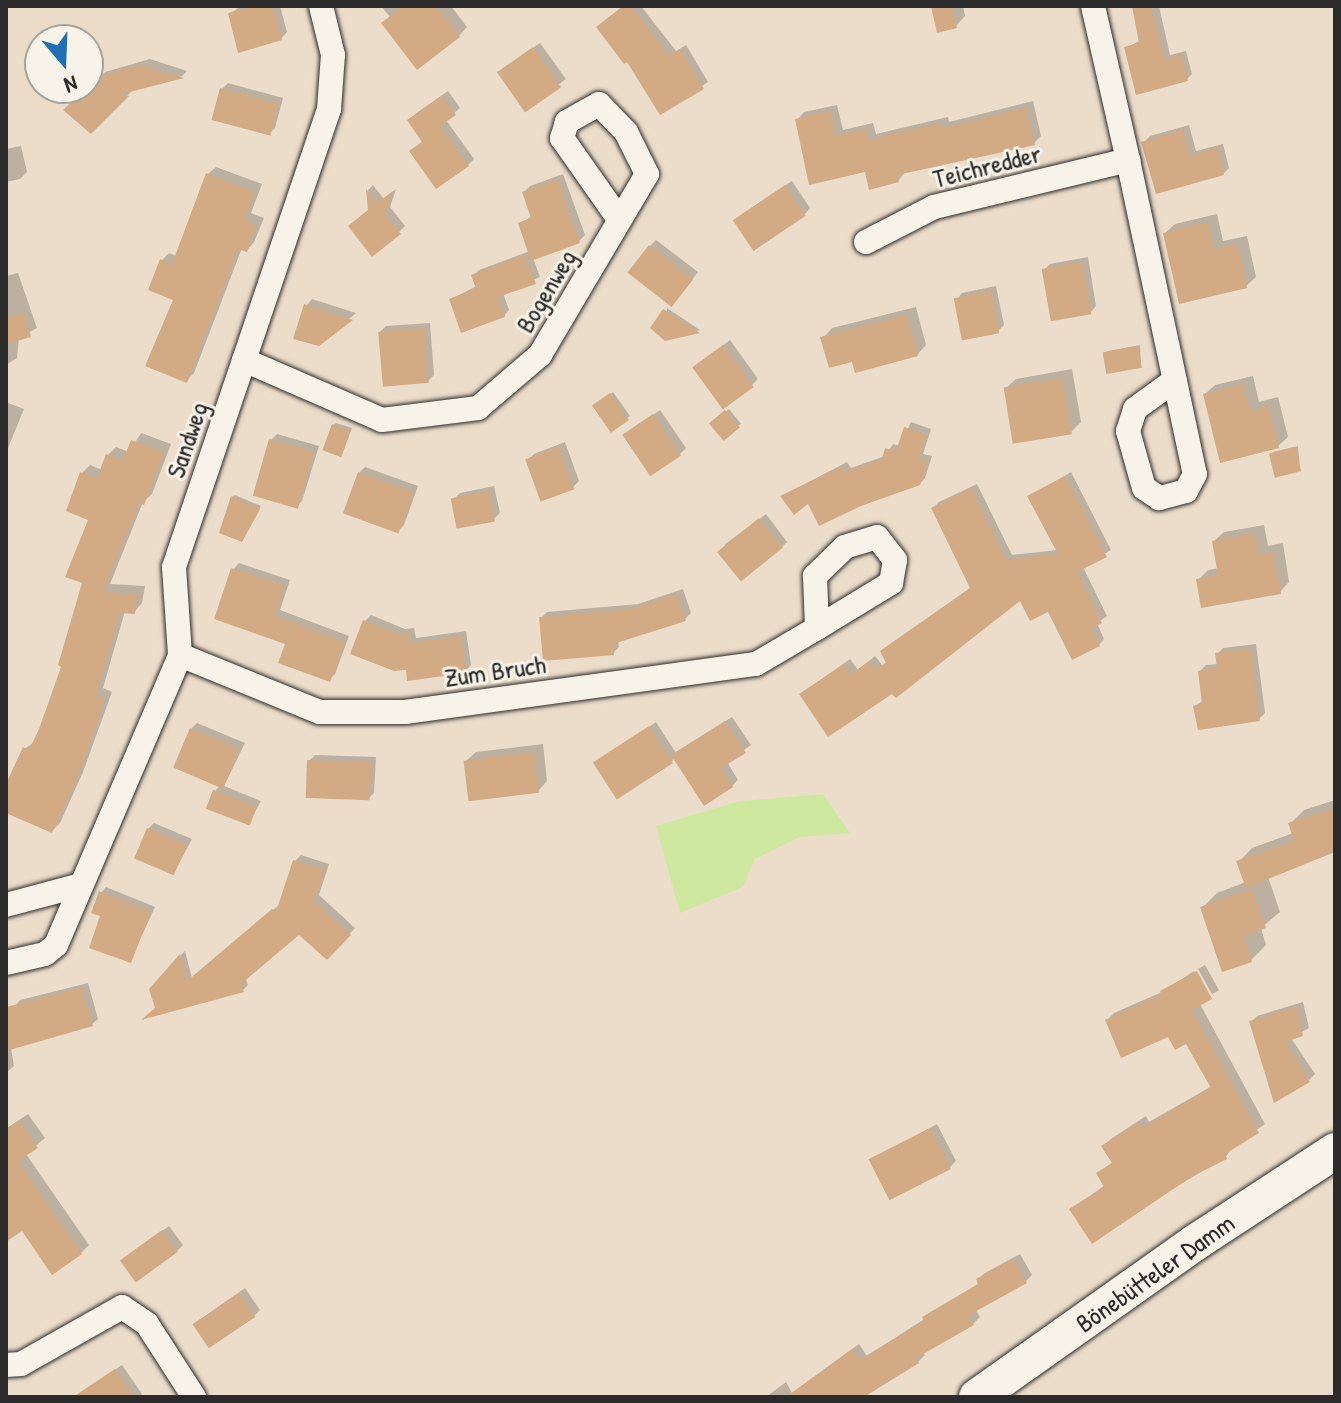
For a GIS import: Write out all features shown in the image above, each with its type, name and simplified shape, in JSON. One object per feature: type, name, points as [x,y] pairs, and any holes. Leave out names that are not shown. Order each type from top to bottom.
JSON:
[{"type":"street","name":"Sandweg","points":[[6,963],[45,954],[56,945],[180,655],[174,567],[329,109],[333,55],[321,6]]},
{"type":"street","points":[[1093,6],[1175,380]]},
{"type":"street","name":"Teichredder","points":[[866,242],[934,207],[1128,160]]},
{"type":"street","name":"Bogenweg","points":[[244,360],[382,420],[478,408],[540,355],[619,219]]},
{"type":"street","name":"Zum Bruch","points":[[180,655],[320,712],[405,712],[756,664],[817,628]]},
{"type":"street","points":[[6,905],[81,885]]},
{"type":"street","name":"Bönebütteler Damm","points":[[977,1397],[1196,1242],[1335,1151]]},
{"type":"street","points":[[6,1365],[21,1364],[122,1307],[147,1324],[194,1397]]},
{"type":"green space","points":[[823,794],[850,833],[800,837],[755,859],[743,887],[680,913],[656,826],[740,801]]},
{"type":"building","points":[[252,6],[273,6],[282,40],[238,53],[228,13]]},
{"type":"building","points":[[404,6],[436,6],[460,37],[417,70],[381,23]]},
{"type":"building","points":[[623,6],[631,6],[669,56],[680,49],[704,89],[660,115],[627,62],[624,64],[596,27]]},
{"type":"building","points":[[931,6],[951,6],[957,28],[937,33]]},
{"type":"building","points":[[1132,6],[1150,6],[1165,59],[1181,55],[1188,81],[1136,95],[1124,47],[1139,43]]},
{"type":"building","points":[[533,47],[561,87],[525,112],[497,72]]},
{"type":"building","points":[[144,64],[145,67],[184,78],[122,94],[129,96],[91,134],[63,110],[69,104],[104,104],[104,75]]},
{"type":"building","points":[[220,88],[279,104],[270,136],[211,120]]},
{"type":"building","points":[[442,96],[456,115],[440,126],[469,166],[436,189],[409,151],[422,142],[407,120]]},
{"type":"building","points":[[1026,108],[1035,145],[897,175],[899,182],[869,190],[865,172],[809,185],[795,119],[830,111],[836,136],[866,129],[868,140],[940,123],[942,128]]},
{"type":"building","points":[[1183,130],[1190,156],[1217,148],[1224,175],[1156,194],[1141,142]]},
{"type":"building","points":[[206,173],[255,192],[245,221],[257,225],[247,252],[238,249],[187,383],[145,366],[173,300],[148,290],[160,259],[172,264]]},
{"type":"building","points":[[557,179],[580,243],[531,261],[518,223],[531,218],[522,192]]},
{"type":"building","points":[[785,185],[806,216],[753,251],[733,220]]},
{"type":"building","points":[[366,189],[377,203],[393,191],[385,214],[401,234],[372,257],[348,226],[368,210]]},
{"type":"building","points":[[1208,222],[1214,249],[1237,244],[1247,288],[1179,304],[1163,233]]},
{"type":"building","points":[[649,245],[693,279],[672,307],[627,273]]},
{"type":"building","points":[[525,255],[536,284],[498,297],[505,317],[461,333],[449,299],[476,289],[471,275]]},
{"type":"building","points":[[1082,262],[1091,314],[1051,321],[1042,269]]},
{"type":"building","points":[[991,291],[999,333],[962,340],[954,298]]},
{"type":"building","points":[[304,304],[353,320],[319,346],[293,339]]},
{"type":"building","points":[[663,309],[700,333],[665,341],[650,328]]},
{"type":"building","points":[[24,313],[31,337],[6,344],[6,319]]},
{"type":"building","points":[[907,315],[918,356],[855,373],[852,362],[829,368],[820,337]]},
{"type":"building","points":[[424,328],[429,383],[383,387],[378,332]]},
{"type":"building","points":[[723,345],[754,387],[723,409],[692,367]]},
{"type":"building","points":[[1138,346],[1142,368],[1106,374],[1103,352]]},
{"type":"building","points":[[1063,378],[1072,434],[1013,444],[1004,387]]},
{"type":"building","points":[[1243,384],[1250,411],[1269,406],[1279,448],[1220,463],[1203,394]]},
{"type":"building","points":[[610,393],[629,420],[611,433],[592,406]]},
{"type":"building","points":[[725,410],[740,428],[724,441],[709,423]]},
{"type":"building","points":[[653,414],[681,455],[650,476],[622,435]]},
{"type":"building","points":[[332,424],[351,431],[341,457],[322,450]]},
{"type":"building","points":[[904,427],[927,435],[919,459],[928,462],[920,485],[861,506],[819,526],[808,504],[794,515],[780,496],[842,466],[845,472],[882,459],[885,448],[896,451]]},
{"type":"building","points":[[269,439],[314,452],[298,509],[253,496]]},
{"type":"building","points":[[131,440],[164,452],[144,505],[139,503],[103,592],[138,594],[135,614],[120,613],[96,696],[105,700],[76,782],[52,833],[6,813],[6,784],[23,747],[29,750],[39,729],[61,667],[58,665],[82,583],[65,577],[88,520],[66,511],[80,472],[97,478],[106,454],[123,460]]},
{"type":"building","points":[[559,447],[574,489],[541,502],[525,459]]},
{"type":"building","points":[[1295,447],[1301,471],[1275,478],[1269,454]]},
{"type":"building","points":[[358,472],[413,492],[398,534],[343,513]]},
{"type":"building","points":[[1065,476],[1107,557],[1077,572],[1102,623],[1091,629],[1100,646],[1072,660],[1048,612],[1030,621],[1020,601],[896,698],[892,694],[828,737],[799,694],[844,664],[851,674],[869,661],[875,669],[886,663],[880,651],[970,588],[931,508],[971,488],[1006,560],[1058,554],[1027,496]]},
{"type":"building","points":[[489,491],[495,521],[457,529],[451,498]]},
{"type":"building","points":[[231,496],[260,509],[242,542],[219,533]]},
{"type":"building","points":[[759,518],[783,548],[741,582],[717,552]]},
{"type":"building","points":[[1255,533],[1258,555],[1274,552],[1281,594],[1201,608],[1196,579],[1218,575],[1212,541]]},
{"type":"building","points":[[231,568],[285,586],[275,616],[345,642],[330,682],[278,663],[285,644],[214,619]]},
{"type":"building","points":[[677,594],[686,621],[613,644],[614,655],[543,661],[539,617],[630,609]]},
{"type":"building","points":[[363,620],[398,634],[408,633],[410,643],[461,636],[466,673],[407,681],[406,670],[394,671],[350,654]]},
{"type":"building","points":[[1251,649],[1260,721],[1198,730],[1193,706],[1202,704],[1198,671],[1217,668],[1215,653]]},
{"type":"building","points":[[725,721],[746,753],[721,768],[733,787],[704,806],[671,755]]},
{"type":"building","points":[[649,726],[673,763],[617,799],[593,762]]},
{"type":"building","points":[[190,728],[240,749],[223,789],[173,768]]},
{"type":"building","points":[[534,752],[539,793],[469,801],[464,761]]},
{"type":"building","points":[[307,760],[371,762],[370,800],[306,798]]},
{"type":"building","points":[[213,790],[257,807],[250,826],[206,809]]},
{"type":"building","points":[[1335,808],[1335,852],[1246,888],[1236,861],[1294,841],[1288,823]]},
{"type":"building","points":[[147,828],[187,845],[174,875],[134,858]]},
{"type":"building","points":[[293,860],[325,870],[314,902],[351,935],[327,960],[299,935],[241,984],[244,992],[141,1020],[155,1008],[149,989],[180,954],[187,981],[272,909],[276,912]]},
{"type":"building","points":[[1252,889],[1266,928],[1244,936],[1252,962],[1222,972],[1200,907]]},
{"type":"building","points":[[99,891],[151,912],[131,963],[89,948],[100,916],[91,913]]},
{"type":"building","points":[[1197,971],[1212,999],[1192,1010],[1259,1133],[1225,1154],[1227,1159],[1191,1177],[1092,1244],[1069,1209],[1104,1187],[1096,1173],[1112,1163],[1101,1146],[1138,1122],[1141,1128],[1211,1088],[1186,1044],[1175,1050],[1168,1037],[1121,1058],[1105,1020],[1161,995],[1160,991]]},
{"type":"building","points":[[82,988],[93,1026],[6,1051],[6,1007]]},
{"type":"building","points":[[1297,1007],[1303,1036],[1285,1042],[1310,1082],[1274,1103],[1249,1021]]},
{"type":"building","points":[[19,1120],[38,1148],[18,1161],[82,1254],[52,1275],[22,1231],[6,1242],[6,1129]]},
{"type":"building","points":[[930,1128],[951,1169],[889,1200],[869,1159]]},
{"type":"building","points":[[162,1230],[178,1252],[136,1282],[120,1261]]},
{"type":"building","points":[[1013,1259],[1027,1283],[969,1315],[974,1325],[916,1358],[919,1363],[864,1397],[786,1397],[852,1349],[859,1360],[924,1321],[922,1317],[978,1284],[976,1279]]},
{"type":"building","points":[[239,1293],[255,1317],[209,1348],[193,1324]]},
{"type":"building","points":[[115,1369],[134,1397],[73,1397]]}]
